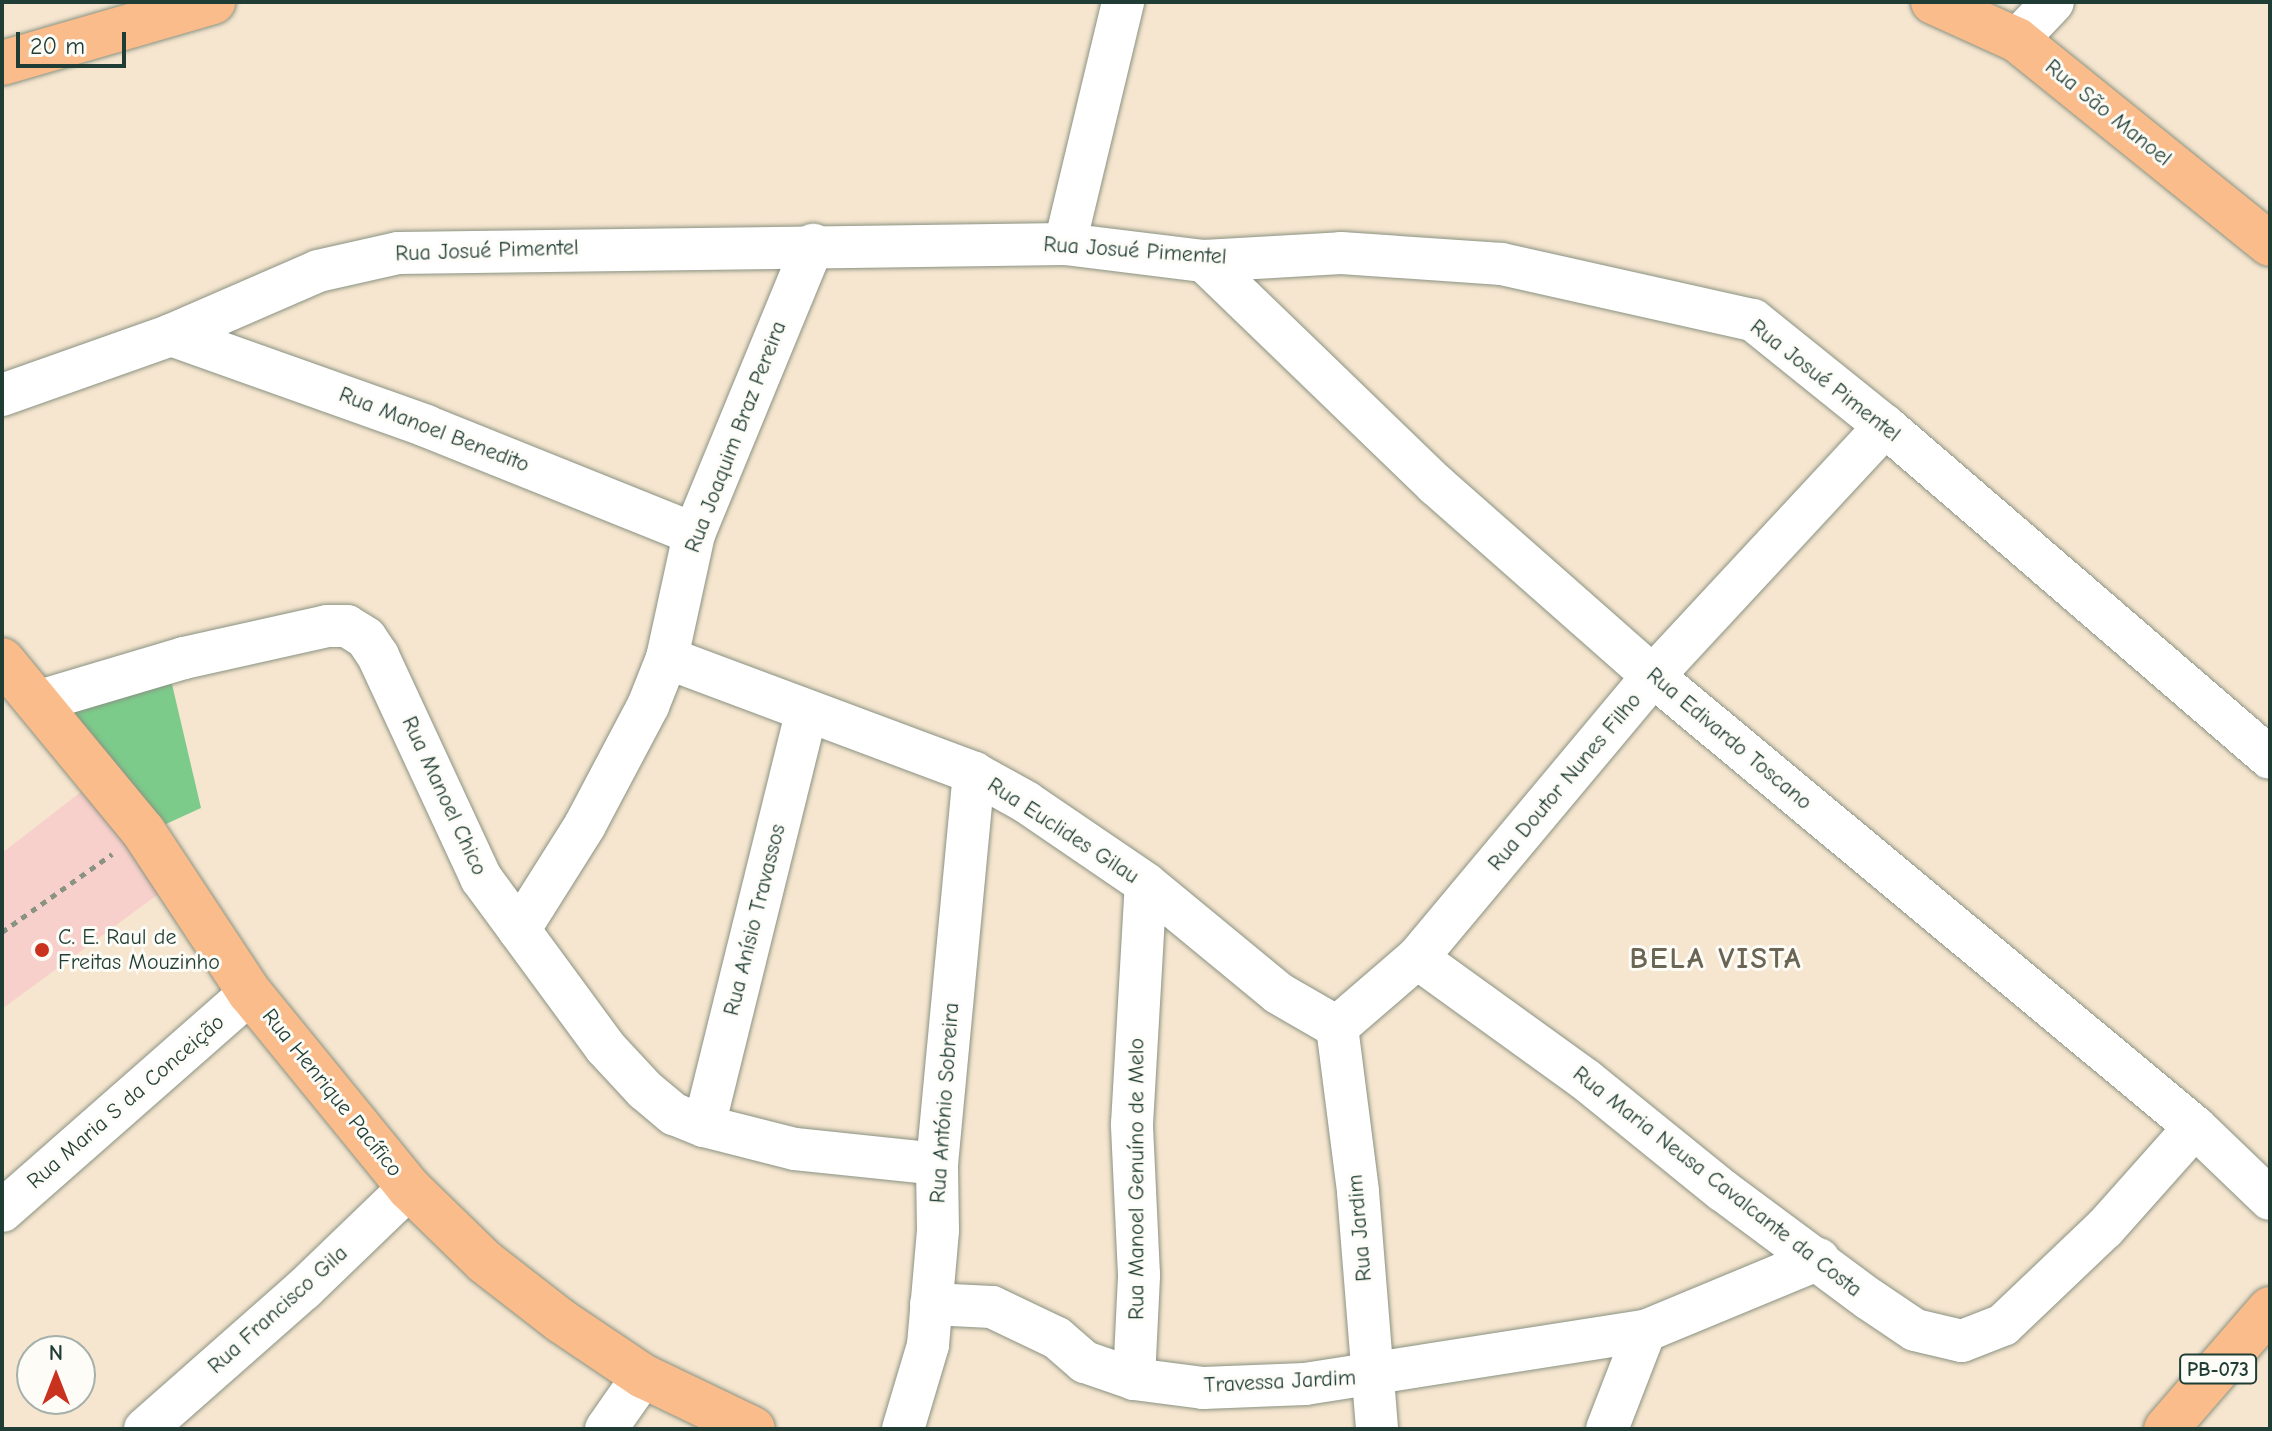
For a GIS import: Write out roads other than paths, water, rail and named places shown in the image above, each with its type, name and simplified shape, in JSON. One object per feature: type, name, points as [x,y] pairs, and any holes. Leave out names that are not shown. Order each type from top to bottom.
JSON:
[{"type":"main road","points":[[2,63],[213,2]]},
{"type":"main road","name":"Rua São Manoel","points":[[1933,2],[1966,13],[2017,40],[2270,244]]},
{"type":"main road","name":"Rua Henrique Pacífico","points":[[13,679],[143,831],[250,993],[409,1188],[485,1262],[561,1321],[643,1376],[753,1429]]},
{"type":"main road","name":"PB-073","points":[[2179,1419],[2270,1309]]},
{"type":"street","points":[[1065,244],[1123,2]]},
{"type":"street","points":[[2017,40],[2053,2]]},
{"type":"street","name":"Rua Josué Pimentel","points":[[2,395],[171,335],[318,271],[398,253],[813,245],[1065,244],[1204,261],[1416,255],[1502,264],[1702,305],[1753,320],[1885,426],[2270,758]]},
{"type":"street","name":"Rua Joaquim Braz Pereira","points":[[519,930],[585,825],[667,658],[694,534],[813,245]]},
{"type":"street","name":"Rua Edivardo Toscano","points":[[1204,261],[1436,485],[1653,676],[2195,1127],[2270,1199]]},
{"type":"street","name":"Rua Manoel Benedito","points":[[171,335],[426,426],[694,534]]},
{"type":"street","name":"Rua Doutor Nunes Filho","points":[[1337,1027],[1417,958],[1653,676],[1885,426]]},
{"type":"street","name":"Rua Manoel Chico","points":[[13,679],[184,658],[327,626],[347,626],[366,638],[378,656],[481,878],[605,1047],[645,1090],[674,1114],[704,1126],[795,1149],[937,1164]]},
{"type":"street","name":"Rua Euclides Gilau","points":[[667,658],[806,713],[974,773],[1026,802],[1146,884],[1278,993],[1337,1027]]},
{"type":"street","name":"Rua Anísio Travassos","points":[[704,1126],[806,713]]},
{"type":"street","name":"Rua António Sobreira","points":[[903,1429],[928,1345],[937,1164],[974,773]]},
{"type":"street","name":"Rua Manoel Genuíno de Melo","points":[[1134,1379],[1139,1275],[1132,1124],[1146,884]]},
{"type":"street","name":"Rua Maria Neusa Cavalcante da Costa","points":[[1417,958],[1915,1330],[1962,1341],[2003,1325],[2105,1228],[2195,1127]]},
{"type":"street","name":"Rua Maria S da Conceição","points":[[2,1211],[250,993]]},
{"type":"street","name":"Rua Jardim","points":[[1337,1027],[1377,1429]]},
{"type":"street","name":"Rua Francisco Gila","points":[[148,1428],[304,1289],[409,1188]]},
{"type":"street","name":"Travessa Jardim","points":[[931,1304],[992,1307],[1057,1338],[1085,1362],[1134,1379],[1203,1388],[1373,1377],[1645,1331],[1819,1259]]},
{"type":"street","points":[[1607,1429],[1645,1331]]},
{"type":"street","points":[[606,1429],[643,1376]]},
{"type":"place","name":"C. E. Raul de Freitas Mouzinho","points":[[42,950]]},
{"type":"district","name":"BELA VISTA","points":[[1716,959]]}]
